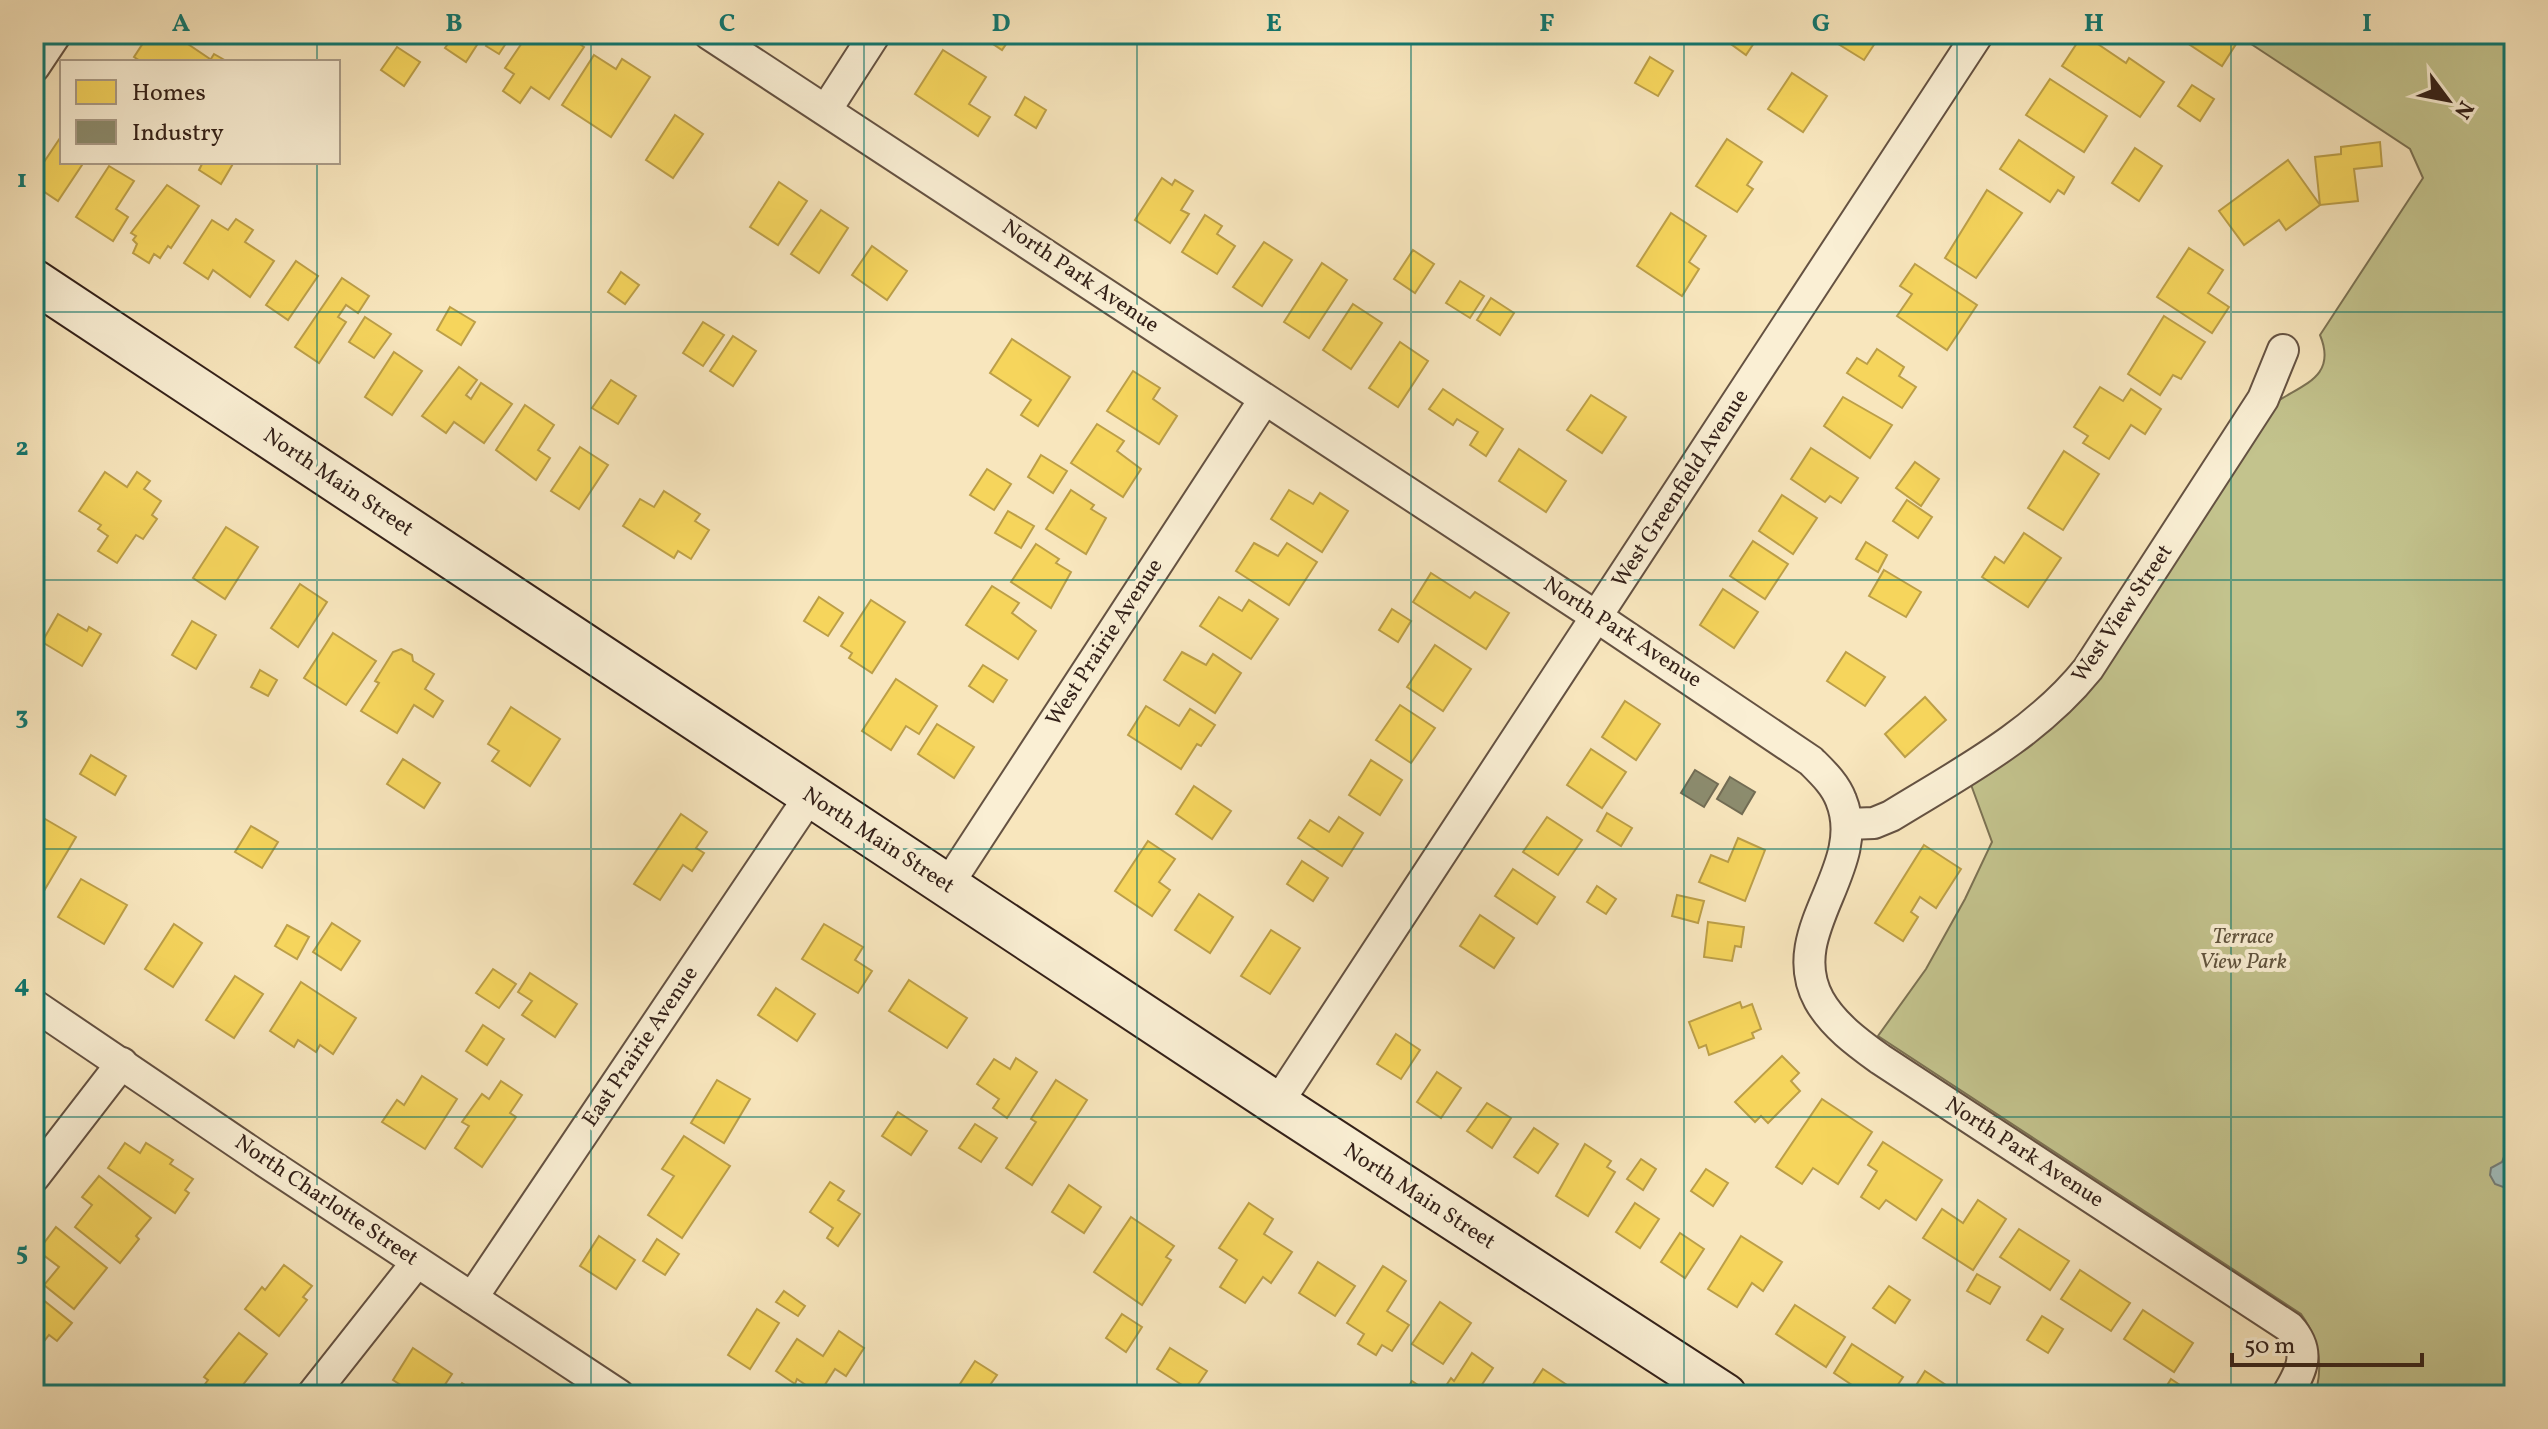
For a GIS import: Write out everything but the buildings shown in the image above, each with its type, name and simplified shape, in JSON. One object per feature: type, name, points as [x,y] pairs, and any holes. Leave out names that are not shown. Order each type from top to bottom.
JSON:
[{"type":"street","points":[[34,67],[56,34]]},
{"type":"street","name":"North Park Avenue","points":[[709,34],[1811,761],[1828,778],[1840,799],[1847,824],[1844,855],[1823,906],[1810,954],[1813,985],[1819,1001],[1840,1027],[1880,1059],[2289,1327],[2300,1338],[2303,1353],[2300,1370],[2287,1395]]},
{"type":"street","points":[[826,110],[875,34]]},
{"type":"street","name":"West Greenfield Avenue","points":[[1277,1104],[1978,34]]},
{"type":"street","name":"North Main Street","points":[[34,281],[1277,1104],[1682,1384],[1725,1395]]},
{"type":"street","name":"West View Street","points":[[1847,824],[1874,823],[1891,816],[2021,734],[2072,690],[2263,399],[2283,350]]},
{"type":"street","name":"West Prairie Avenue","points":[[947,886],[1264,400]]},
{"type":"street","name":"East Prairie Avenue","points":[[472,1298],[810,796]]},
{"type":"street","name":"North Charlotte Street","points":[[34,1005],[619,1395]]},
{"type":"street","points":[[34,1177],[122,1063]]},
{"type":"street","points":[[312,1395],[417,1262]]},
{"type":"green space","name":"Terrace View Park","points":[[2236,34],[2514,34],[2514,1395],[2330,1395],[2317,1387],[2317,1349],[2301,1314],[1878,1036],[1926,969],[1992,842],[1970,782],[2029,744],[2079,702],[2126,636],[2278,401],[2307,383],[2321,369],[2324,349],[2320,335],[2423,178],[2410,149]]},
{"type":"water","points":[[2514,1130],[2514,1191],[2495,1184],[2490,1175],[2491,1168],[2502,1162]]}]
